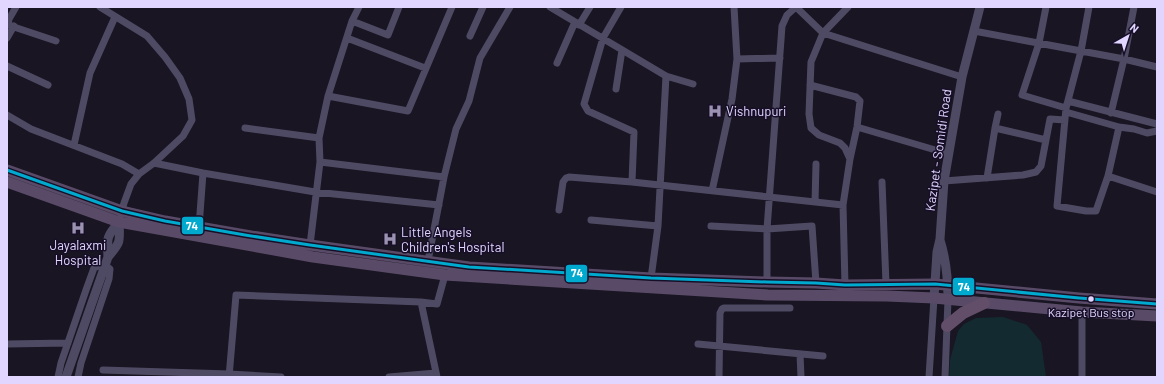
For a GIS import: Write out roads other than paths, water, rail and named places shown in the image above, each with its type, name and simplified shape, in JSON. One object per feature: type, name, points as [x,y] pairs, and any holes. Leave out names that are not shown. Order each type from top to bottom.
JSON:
[{"type":"highway","points":[[947,326],[963,313],[984,303]]},
{"type":"main road","points":[[7,170],[122,211],[199,227],[310,246],[469,267],[651,278],[845,285],[935,284],[1157,304]]},
{"type":"main road","points":[[7,182],[119,222],[313,257],[445,275],[768,294],[934,298],[1082,312],[1157,316]]},
{"type":"street","points":[[16,7],[10,15],[8,25],[56,41]]},
{"type":"street","points":[[66,377],[106,264],[119,244],[119,222],[131,184],[139,174],[154,163],[183,136],[192,120],[189,99],[180,78],[148,36],[100,7]]},
{"type":"street","points":[[310,246],[320,162],[319,138],[328,96],[352,21],[359,7]]},
{"type":"street","points":[[352,21],[388,35],[399,7]]},
{"type":"street","points":[[328,96],[408,111],[452,7]]},
{"type":"street","points":[[470,36],[483,7]]},
{"type":"street","points":[[428,261],[444,178],[456,129],[469,101],[480,58],[510,7]]},
{"type":"street","points":[[557,63],[577,23],[590,7]]},
{"type":"street","points":[[622,7],[603,38],[584,104],[588,111],[634,132],[632,182]]},
{"type":"street","points":[[712,190],[732,99],[737,59],[734,7]]},
{"type":"street","points":[[767,282],[767,229],[769,197],[782,26],[787,15],[796,7],[823,33],[962,77]]},
{"type":"street","points":[[848,7],[823,33],[811,62],[809,114],[811,128],[820,135],[840,144],[845,148],[850,159]]},
{"type":"street","name":"Kazipet - Somidi Road","points":[[934,298],[944,181],[962,77],[980,7]]},
{"type":"street","points":[[1046,7],[1039,43],[1022,95],[1119,127],[1147,133],[1157,131]]},
{"type":"street","points":[[1088,7],[1081,51],[1066,110],[1057,206],[1086,211],[1096,211],[1108,176],[1119,127]]},
{"type":"street","points":[[1111,113],[1124,59],[1134,7]]},
{"type":"street","points":[[555,8],[577,23],[666,76],[693,84]]},
{"type":"street","points":[[74,145],[90,73],[115,17]]},
{"type":"street","points":[[7,38],[14,26]]},
{"type":"street","points":[[974,31],[1124,59],[1157,67]]},
{"type":"street","points":[[347,38],[425,68]]},
{"type":"street","points":[[616,89],[622,50]]},
{"type":"street","points":[[737,59],[780,58]]},
{"type":"street","points":[[7,66],[48,85]]},
{"type":"street","points":[[651,278],[658,226],[666,76]]},
{"type":"street","points":[[810,85],[859,99],[860,104],[843,205],[845,285]]},
{"type":"street","points":[[944,181],[1023,175],[1036,172],[1041,166],[1050,119],[1066,110],[1111,113],[1157,124]]},
{"type":"street","points":[[987,178],[998,114]]},
{"type":"street","points":[[7,115],[31,129],[122,164],[139,174]]},
{"type":"street","points":[[857,127],[949,154]]},
{"type":"street","points":[[245,128],[319,138]]},
{"type":"street","points":[[995,128],[1046,140]]},
{"type":"street","points":[[320,162],[444,178]]},
{"type":"street","points":[[154,163],[203,173],[316,192],[439,205]]},
{"type":"street","points":[[815,202],[816,164]]},
{"type":"street","points":[[199,227],[203,173]]},
{"type":"street","points":[[1108,176],[1157,192]]},
{"type":"street","points":[[559,210],[563,182],[569,177],[712,190],[843,205]]},
{"type":"street","points":[[882,182],[886,284]]},
{"type":"street","points":[[591,220],[658,226]]},
{"type":"street","points":[[711,226],[767,229],[812,226],[816,283]]},
{"type":"street","points":[[940,239],[943,249],[948,285],[945,377]]},
{"type":"street","points":[[58,377],[61,364],[94,268],[106,264]]},
{"type":"street","points":[[78,377],[81,363],[109,279],[110,269],[106,264]]},
{"type":"street","points":[[229,375],[236,295],[421,302],[437,304],[445,275]]},
{"type":"street","points":[[929,377],[934,298]]},
{"type":"street","points":[[389,377],[437,375],[421,302]]},
{"type":"street","points":[[719,377],[720,314],[722,309],[790,308]]},
{"type":"street","points":[[1082,312],[1082,377]]},
{"type":"street","points":[[7,344],[68,344]]},
{"type":"street","points":[[698,344],[823,356]]},
{"type":"street","points":[[800,354],[801,377]]},
{"type":"street","points":[[103,370],[281,377]]},
{"type":"place","name":"Vishnupuri","points":[[715,111]]},
{"type":"place","name":"Jayalaxmi Hospital","points":[[78,228]]},
{"type":"place","name":"Little Angels Children's Hospital","points":[[390,239]]},
{"type":"place","name":"Kazipet Bus stop","points":[[1091,299]]}]
